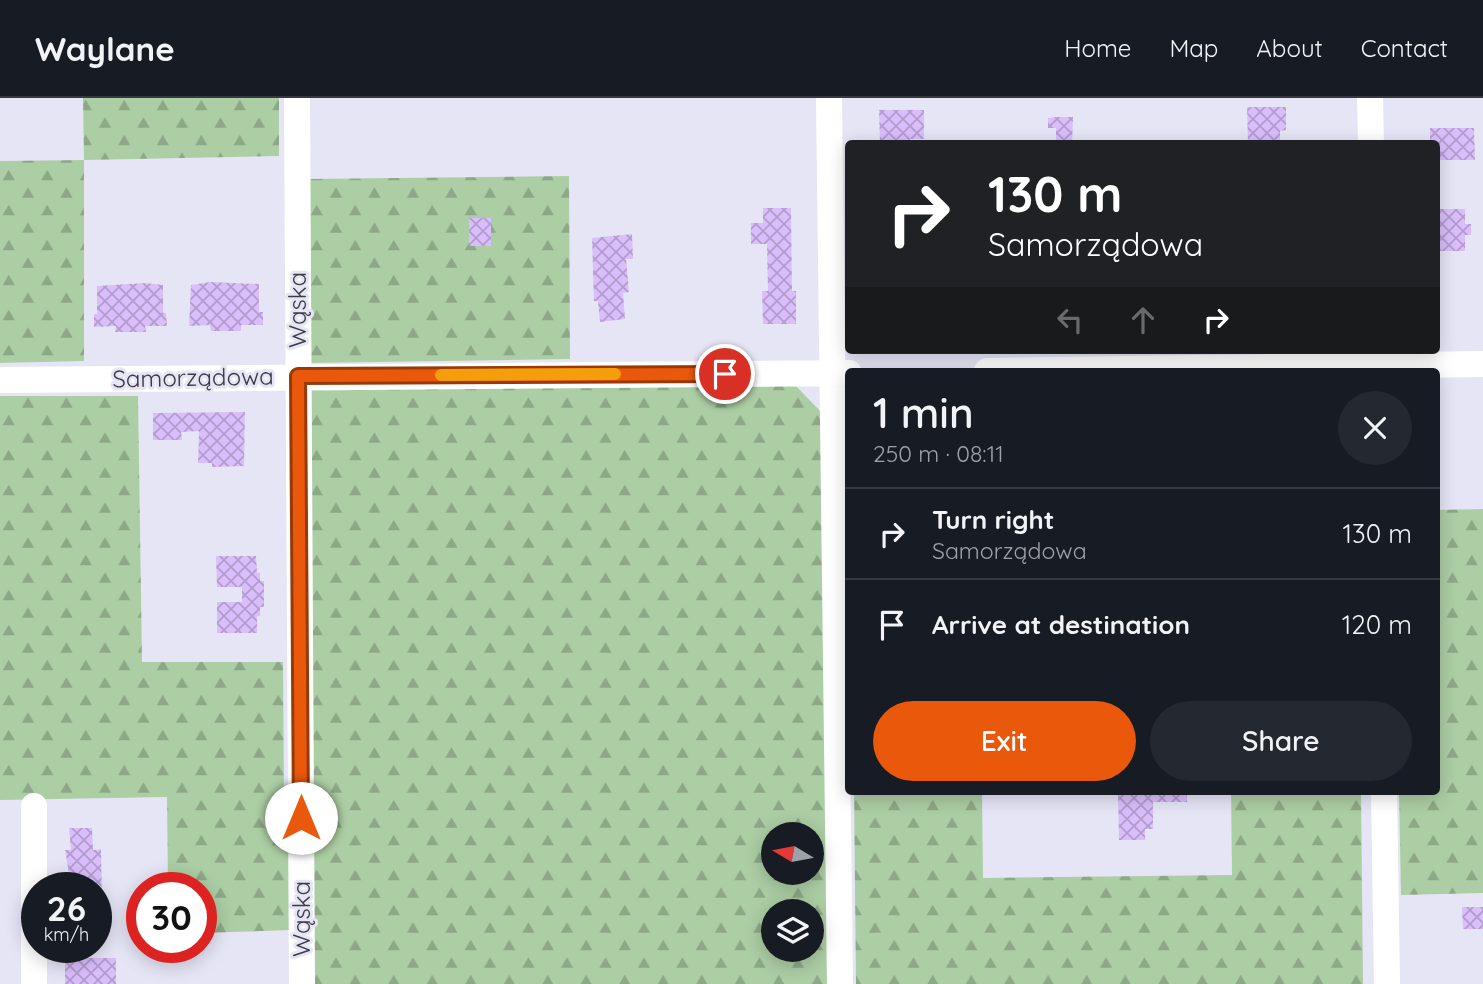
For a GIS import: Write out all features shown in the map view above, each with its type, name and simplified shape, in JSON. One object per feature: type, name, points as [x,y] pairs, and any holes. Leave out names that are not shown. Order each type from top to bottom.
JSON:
[{"type":"street","name":"Wąska","points":[[297,98],[302,984]]},
{"type":"street","points":[[829,98],[840,373],[843,717],[840,984]]},
{"type":"street","points":[[1370,98],[1371,140]]},
{"type":"street","points":[[1116,368],[1375,362],[1483,363]]},
{"type":"street","name":"Samorządowa","points":[[0,380],[840,373]]},
{"type":"street","points":[[1384,795],[1387,984]]},
{"type":"street","points":[[34,806],[34,984]]},
{"type":"green space","points":[[83,98],[279,98],[279,156],[84,160]]},
{"type":"green space","points":[[84,160],[84,361],[0,363],[0,161]]},
{"type":"green space","points":[[569,176],[570,359],[309,363],[308,179]]},
{"type":"green space","points":[[795,385],[823,414],[827,984],[314,984],[309,390]]},
{"type":"green space","points":[[0,396],[138,396],[142,662],[283,662],[284,795],[290,796],[291,930],[217,932],[217,872],[168,872],[167,797],[0,800]]},
{"type":"green space","points":[[1483,509],[1483,893],[1401,895],[1399,795],[1440,795],[1440,510]]},
{"type":"green space","points":[[854,795],[982,795],[983,878],[1232,875],[1231,795],[1361,795],[1363,984],[856,984]]},
{"type":"building","points":[[1247,107],[1286,107],[1286,130],[1280,131],[1280,140],[1248,140]]},
{"type":"building","points":[[879,110],[924,110],[924,139],[880,140]]},
{"type":"building","points":[[1073,117],[1072,140],[1056,140],[1056,128],[1048,128],[1048,118]]},
{"type":"building","points":[[1430,128],[1474,128],[1475,160],[1440,160],[1440,140],[1430,140]]},
{"type":"building","points":[[763,208],[791,208],[792,291],[796,291],[796,324],[763,324],[762,291],[768,291],[767,244],[751,244],[751,223],[763,223]]},
{"type":"building","points":[[1440,209],[1465,209],[1465,224],[1471,224],[1471,235],[1465,235],[1465,251],[1440,251]]},
{"type":"building","points":[[469,218],[491,218],[491,246],[469,246]]},
{"type":"building","points":[[632,234],[633,259],[626,259],[629,292],[623,293],[625,319],[600,322],[598,301],[594,301],[592,238]]},
{"type":"building","points":[[210,282],[259,284],[259,312],[263,312],[263,325],[241,325],[241,331],[211,331],[210,325],[189,326],[191,285]]},
{"type":"building","points":[[145,283],[163,285],[163,313],[166,313],[167,326],[145,326],[146,332],[115,332],[116,326],[94,327],[97,286]]},
{"type":"building","points":[[245,412],[244,466],[212,467],[212,463],[198,463],[199,431],[181,432],[182,440],[153,440],[153,413]]},
{"type":"building","points":[[216,556],[256,556],[257,573],[260,573],[260,581],[264,581],[264,607],[260,607],[260,616],[257,616],[257,633],[217,633],[217,602],[242,602],[242,587],[217,587]]},
{"type":"building","points":[[1118,795],[1187,795],[1187,802],[1153,802],[1153,829],[1145,829],[1145,840],[1119,840]]},
{"type":"building","points":[[69,828],[92,828],[93,850],[101,849],[101,872],[69,872],[65,850],[71,850]]},
{"type":"building","points":[[1462,907],[1483,907],[1483,929],[1463,929]]},
{"type":"building","points":[[112,958],[116,958],[116,984],[65,984],[65,963],[112,963]]},
{"type":"slow traffic","points":[[441,375],[615,374]]},
{"type":"route","points":[[301,818],[298,376],[725,374]]}]
